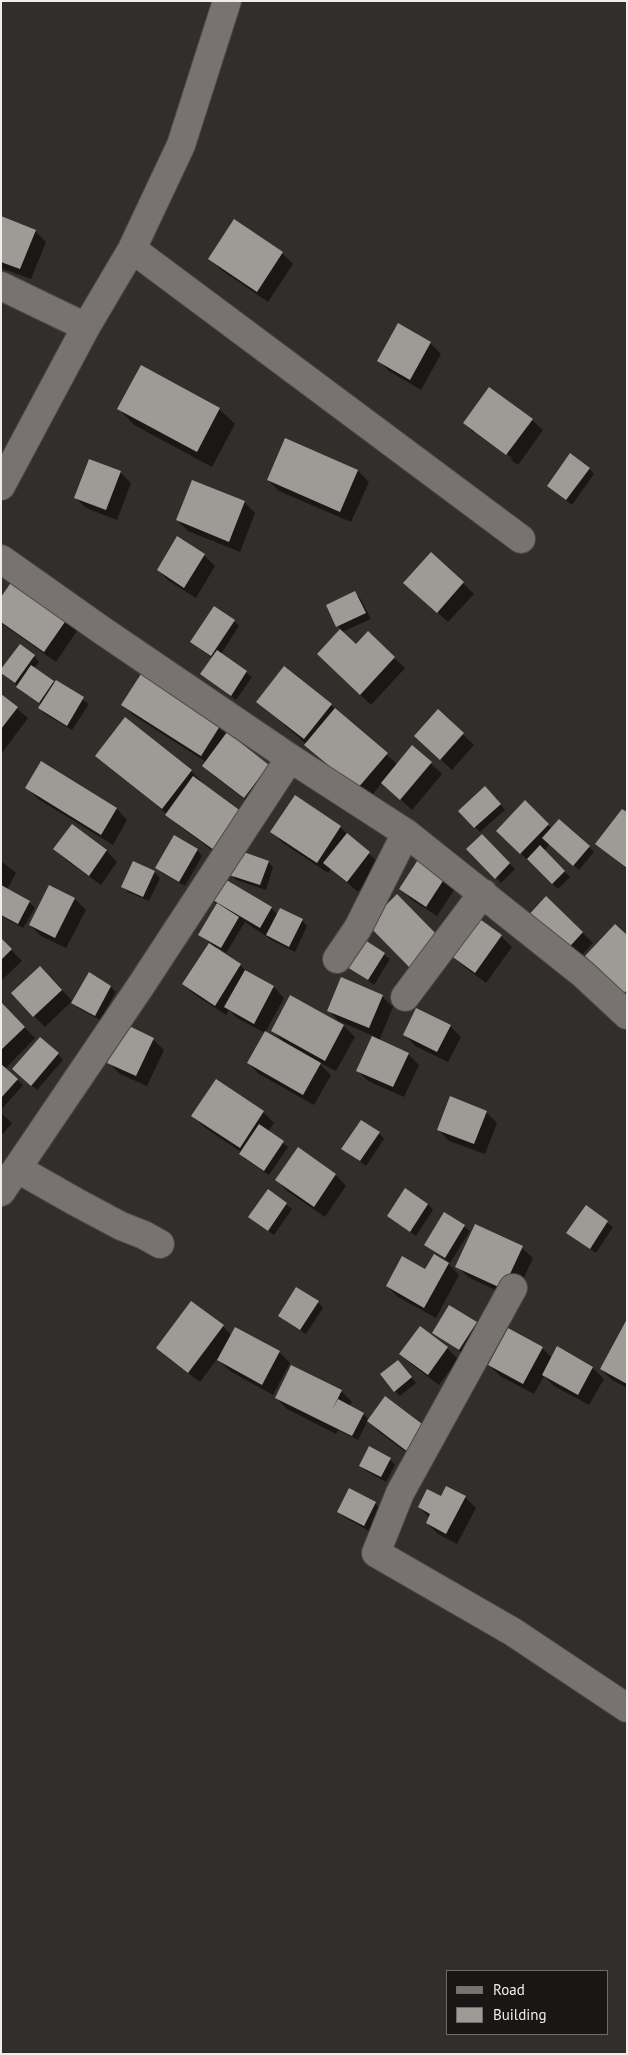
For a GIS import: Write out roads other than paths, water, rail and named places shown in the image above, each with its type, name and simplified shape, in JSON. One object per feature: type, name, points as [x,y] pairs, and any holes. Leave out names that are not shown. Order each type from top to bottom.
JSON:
[{"type":"street","points":[[1,486],[86,327],[132,249],[181,145],[227,1]]},
{"type":"street","points":[[132,249],[521,539]]},
{"type":"street","points":[[1,286],[86,327]]},
{"type":"street","points":[[1,558],[103,631],[290,758],[406,833],[583,974],[627,1015]]},
{"type":"street","points":[[1,1192],[140,988],[290,758]]},
{"type":"street","points":[[337,959],[358,928],[406,833]]},
{"type":"street","points":[[405,996],[483,893]]},
{"type":"street","points":[[18,1169],[76,1202],[122,1226],[144,1234],[160,1244]]},
{"type":"street","points":[[514,1288],[400,1493],[376,1553],[513,1632],[627,1708]]}]
